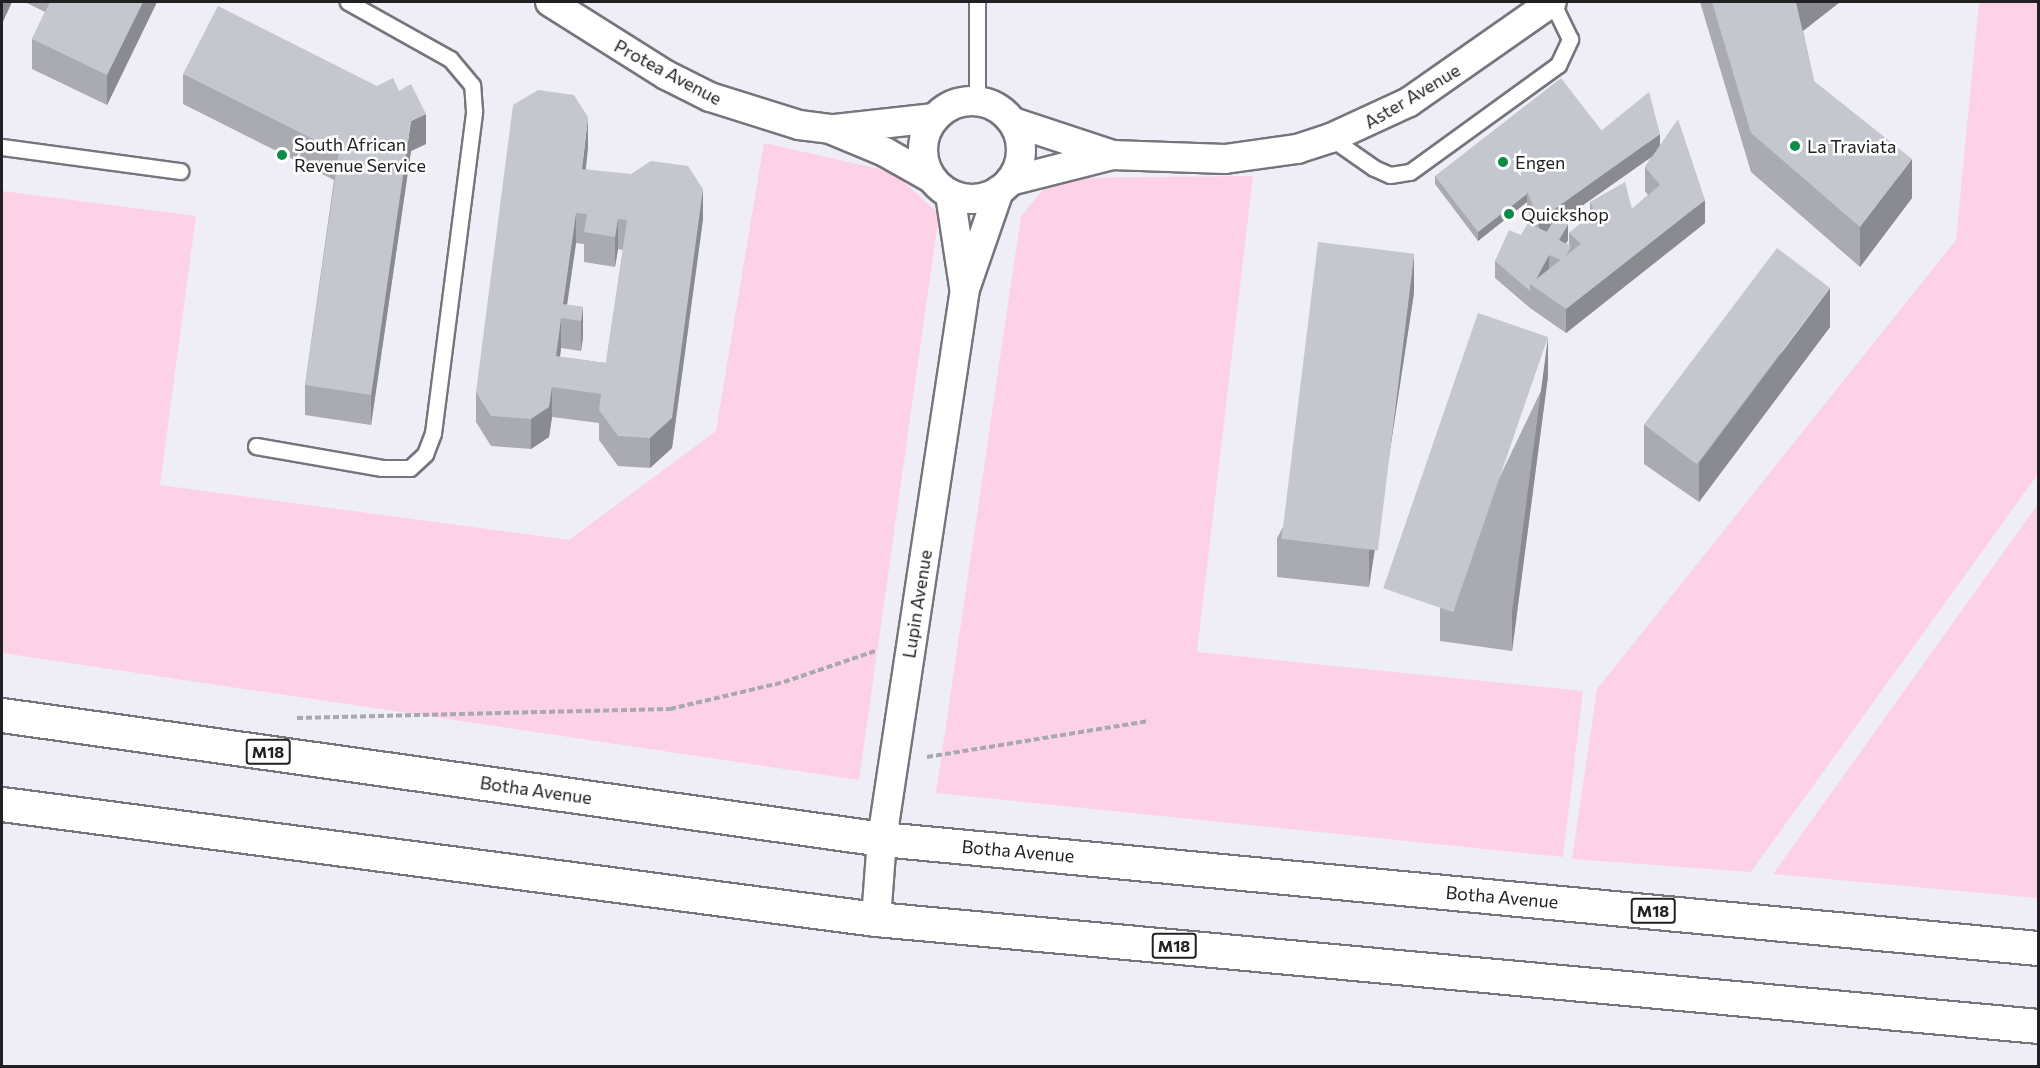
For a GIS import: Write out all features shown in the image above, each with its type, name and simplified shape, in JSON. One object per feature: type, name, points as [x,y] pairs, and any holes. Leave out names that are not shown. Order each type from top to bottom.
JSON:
[{"type":"main road","name":"Botha Avenue","points":[[2,715],[882,839],[2038,948]]},
{"type":"main road","name":"M18","points":[[2,804],[876,920],[2038,1026]]},
{"type":"street","name":"Protea Avenue","points":[[550,2],[666,75],[710,97],[799,125],[830,129],[934,118]]},
{"type":"street","name":"Aster Avenue","points":[[1013,122],[1112,155],[1225,159],[1297,149],[1331,138],[1409,102],[1552,2]]},
{"type":"street","points":[[977,100],[991,104],[1013,122],[1019,133],[1021,158],[1005,186],[973,200],[940,186],[923,148],[934,118],[953,104],[977,100]]},
{"type":"street","name":"Protea Avenue","points":[[830,129],[885,152],[940,186]]},
{"type":"street","name":"Aster Avenue","points":[[1005,186],[1112,155]]},
{"type":"street","name":"Lupin Avenue","points":[[940,186],[965,289]]},
{"type":"street","name":"Lupin Avenue","points":[[876,920],[882,839],[965,289],[1005,186]]},
{"type":"lane","points":[[256,446],[382,468],[410,468],[425,454],[433,433],[474,111],[472,85],[450,59],[348,2]]},
{"type":"lane","points":[[977,2],[977,100]]},
{"type":"lane","points":[[1331,138],[1374,168],[1390,175],[1410,172],[1558,65],[1570,39],[1552,2]]},
{"type":"lane","points":[[2,147],[180,171]]},
{"type":"path","points":[[291,718],[670,709],[784,682],[912,639]]},
{"type":"path","points":[[894,762],[1149,721]]},
{"type":"shaded area","points":[[1979,2],[2038,2],[2038,474],[1751,872],[1572,859],[1597,689],[1956,240]]},
{"type":"shaded area","points":[[764,143],[893,172],[939,214],[859,780],[2,653],[2,191],[196,216],[160,485],[569,540],[716,431]]},
{"type":"shaded area","points":[[1253,176],[1197,652],[1583,691],[1563,857],[936,793],[1021,216],[1053,178]]},
{"type":"shaded area","points":[[2038,504],[2038,898],[1773,874]]},
{"type":"building","points":[[50,2],[143,2],[107,75],[32,39]]},
{"type":"building","name":"La Traviata","points":[[1712,2],[1796,2],[1814,81],[1912,159],[1860,227],[1751,133]]},
{"type":"building","points":[[218,6],[377,86],[393,78],[399,91],[411,84],[426,114],[411,121],[371,395],[305,385],[339,152],[183,74]]},
{"type":"building","points":[[1561,78],[1602,131],[1478,232],[1435,176]]},
{"type":"building","points":[[538,90],[574,95],[588,117],[582,169],[631,174],[651,161],[688,166],[703,189],[672,418],[650,438],[618,436],[599,410],[601,394],[552,387],[549,407],[531,419],[491,416],[476,392],[513,105]],"holes":[[[576,213],[587,214],[584,232],[615,237],[618,219],[627,220],[606,363],[556,356],[561,318],[581,321],[583,307],[563,304]]]},
{"type":"building","points":[[1649,92],[1660,134],[1539,220],[1527,191]]},
{"type":"building","points":[[1678,119],[1705,200],[1566,309],[1530,284],[1581,244],[1569,233],[1588,217],[1601,227],[1590,202],[1625,182],[1632,209],[1660,185],[1645,167]]},
{"type":"building","points":[[1556,216],[1568,224],[1559,240],[1571,246],[1561,260],[1549,255],[1536,279],[1530,284],[1530,291],[1495,261],[1509,230],[1521,235],[1528,223],[1547,232]]},
{"type":"building","points":[[1318,242],[1414,254],[1378,551],[1282,539]]},
{"type":"building","points":[[1777,248],[1830,288],[1697,464],[1644,424]]},
{"type":"building","points":[[1478,313],[1548,337],[1453,612],[1383,588]]},
{"type":"place","name":"La Traviata","points":[[1795,146]]},
{"type":"place","name":"South African Revenue Service","points":[[282,155]]},
{"type":"place","name":"Engen","points":[[1503,162]]},
{"type":"place","name":"Quickshop","points":[[1509,214]]}]
